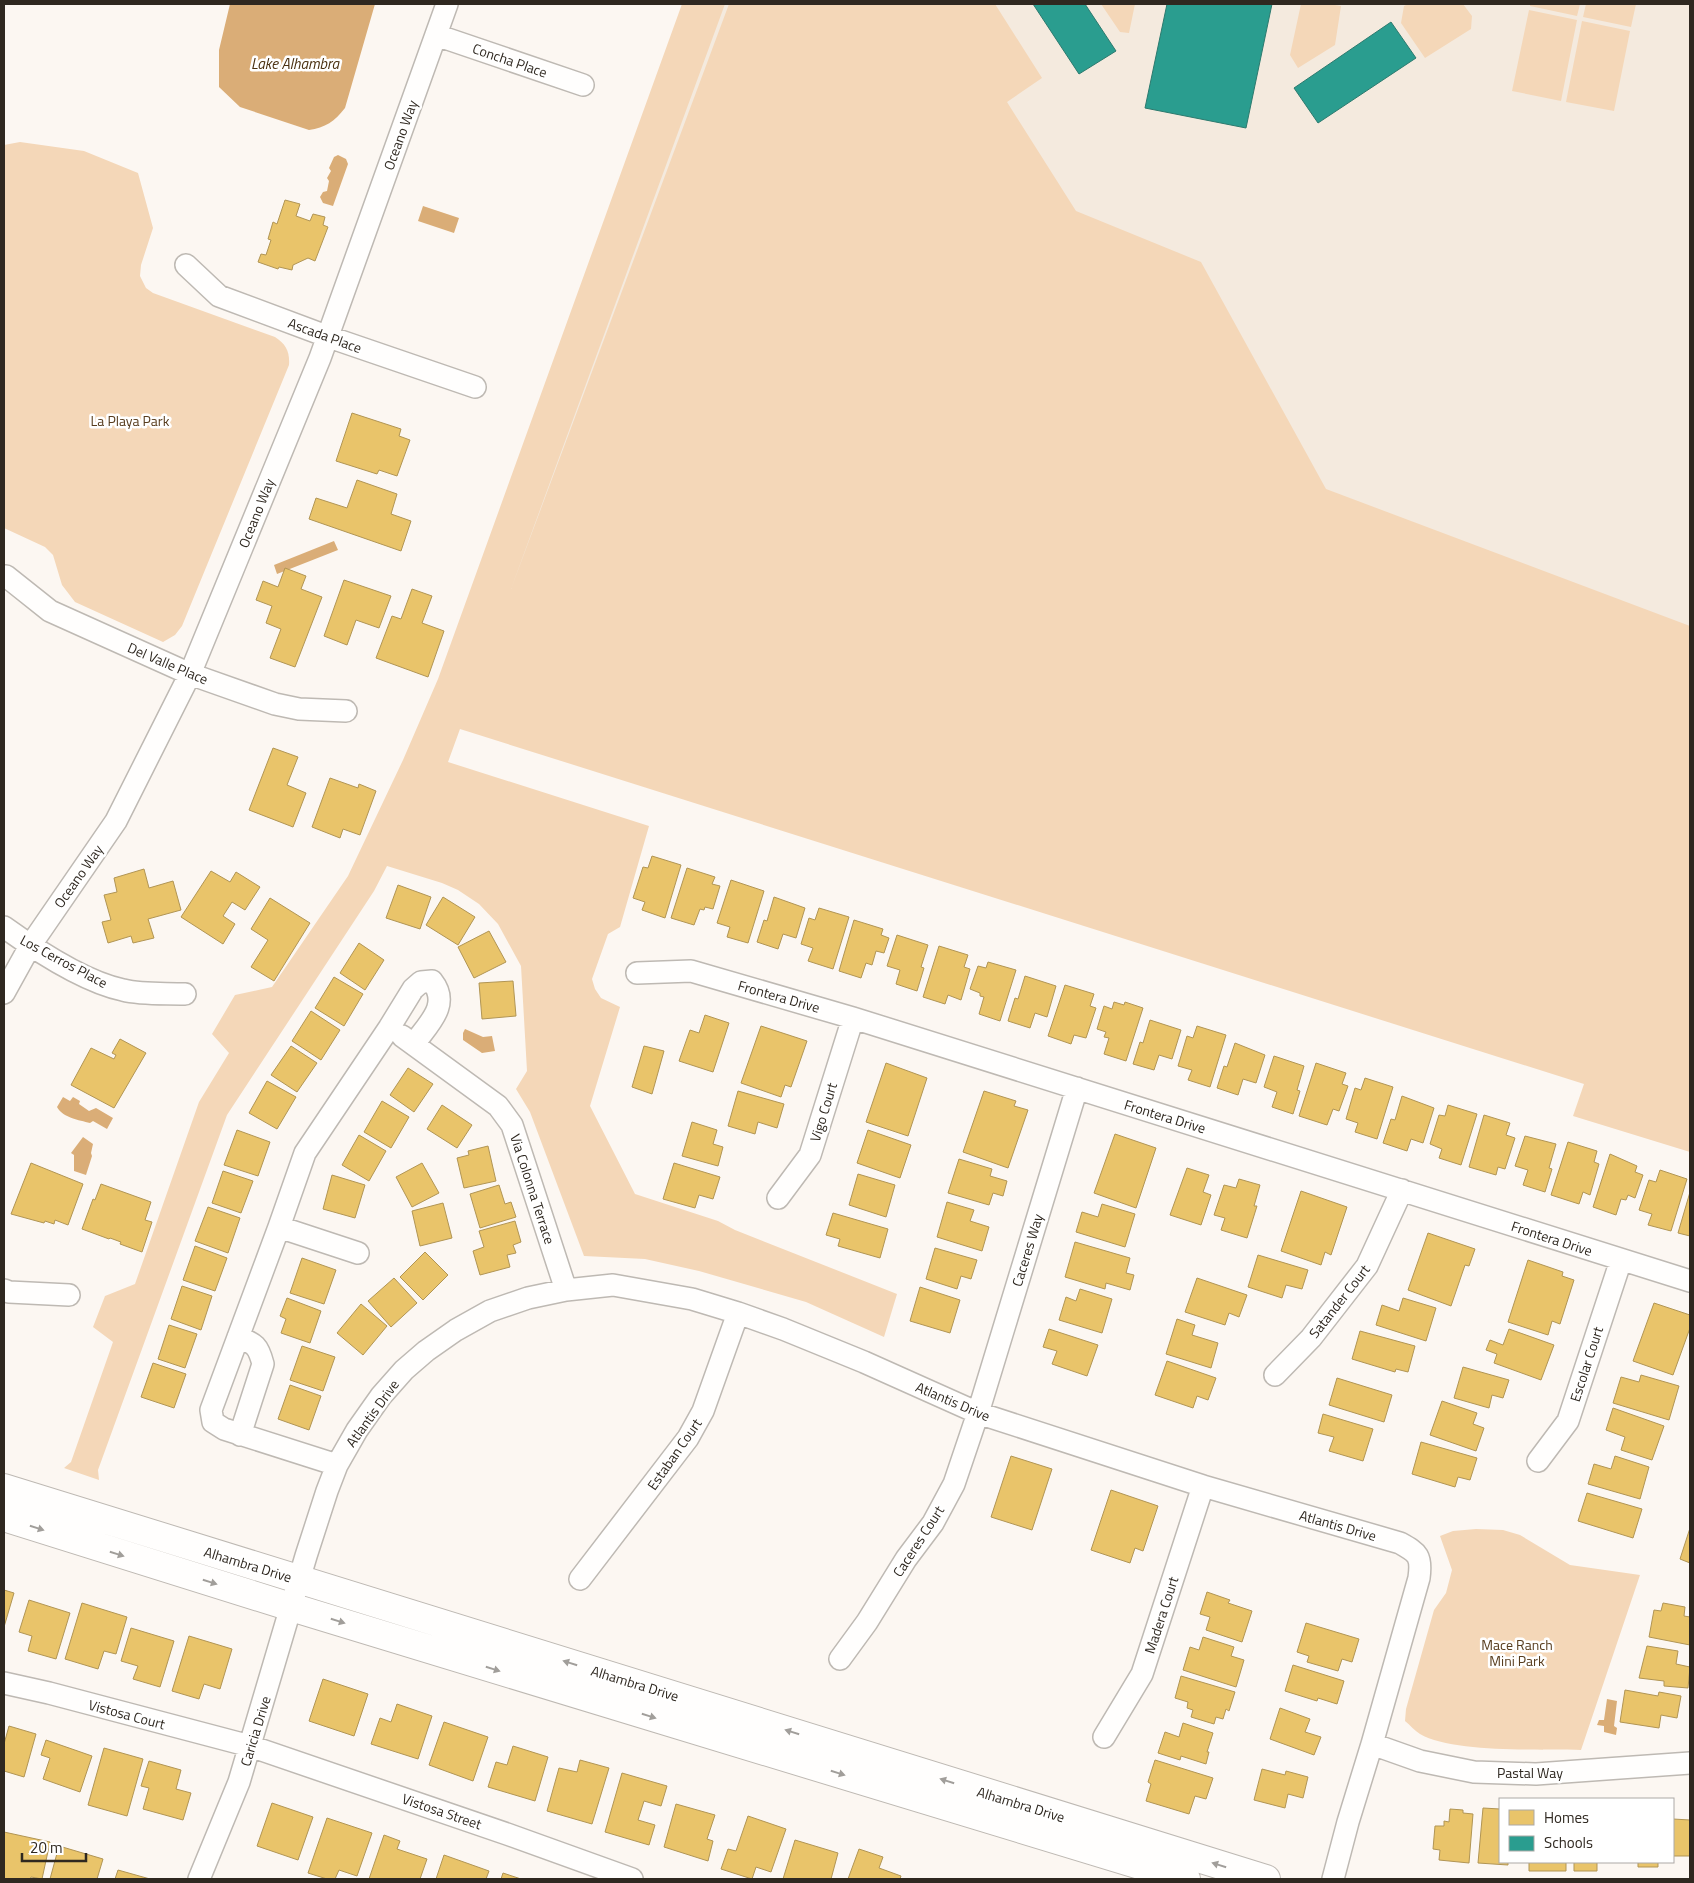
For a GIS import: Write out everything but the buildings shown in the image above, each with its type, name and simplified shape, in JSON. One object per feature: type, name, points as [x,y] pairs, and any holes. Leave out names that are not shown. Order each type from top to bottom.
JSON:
[{"type":"main road","name":"Alhambra Drive","points":[[4,1488],[1266,1879]]},
{"type":"main road","name":"Alhambra Drive","points":[[4,1517],[291,1607],[1186,1879]]},
{"type":"street","name":"Oceano Way","points":[[4,993],[30,946],[116,821],[190,674],[328,337],[447,4]]},
{"type":"street","name":"Concha Place","points":[[436,35],[583,85]]},
{"type":"street","name":"Ascada Place","points":[[186,265],[219,296],[328,337],[475,387]]},
{"type":"street","name":"Del Valle Place","points":[[6,576],[50,611],[190,674],[275,704],[299,709],[346,711]]},
{"type":"street","name":"Los Cerros Place","points":[[4,927],[30,946],[100,983],[125,991],[185,994]]},
{"type":"street","name":"Frontera Drive","points":[[637,973],[691,971],[852,1018],[1690,1281]]},
{"type":"street","points":[[337,1465],[224,1430],[213,1422],[211,1410],[280,1228],[305,1153],[389,1028],[412,988],[421,982],[432,981],[438,989],[440,998],[438,1009],[414,1044]]},
{"type":"street","name":"Vigo Court","points":[[778,1198],[810,1155],[852,1018]]},
{"type":"street","name":"Via Colonna Terrace","points":[[389,1028],[414,1044],[498,1106],[512,1125],[566,1290]]},
{"type":"street","name":"Caceres Way","points":[[978,1413],[1077,1088]]},
{"type":"street","name":"Satander Court","points":[[1275,1375],[1311,1338],[1367,1266],[1402,1190]]},
{"type":"street","points":[[280,1228],[358,1253]]},
{"type":"street","name":"Escolar Court","points":[[1538,1462],[1568,1421],[1621,1260]]},
{"type":"street","name":"Atlantis Drive","points":[[300,1579],[337,1465],[357,1430],[381,1396],[404,1370],[426,1351],[456,1330],[490,1311],[528,1298],[566,1290],[612,1285],[692,1299],[738,1312],[864,1362],[978,1413],[1203,1486],[1400,1543],[1416,1552],[1421,1564],[1419,1578],[1333,1879]]},
{"type":"street","points":[[4,1290],[69,1295]]},
{"type":"street","name":"Estaban Court","points":[[580,1579],[688,1438],[703,1411],[738,1312]]},
{"type":"street","points":[[238,1337],[254,1344],[260,1353],[263,1364],[240,1435]]},
{"type":"street","name":"Caceres Court","points":[[840,1659],[867,1622],[906,1559],[933,1523],[954,1484],[978,1413]]},
{"type":"street","name":"Madera Court","points":[[1104,1737],[1142,1674],[1203,1486]]},
{"type":"street","name":"Caricia Drive","points":[[199,1879],[239,1782],[300,1579]]},
{"type":"street","name":"Vistosa Court","points":[[4,1683],[250,1746]]},
{"type":"street","name":"Pastal Way","points":[[1372,1744],[1420,1761],[1474,1772],[1536,1774],[1690,1763]]},
{"type":"street","name":"Vistosa Street","points":[[250,1746],[632,1879]]},
{"type":"shaded area","points":[[718,4],[1690,4],[1690,788],[459,729]]},
{"type":"green space","points":[[682,4],[725,4],[511,589],[729,4],[995,4],[1042,78],[1007,102],[1076,211],[1201,262],[1326,489],[1690,626],[1690,1152],[1573,1116],[1584,1084],[460,729],[448,762],[649,826],[620,927],[608,934],[592,979],[595,989],[601,998],[620,1007],[590,1106],[635,1194],[718,1221],[735,1230],[897,1294],[884,1337],[806,1302],[699,1271],[645,1259],[584,1256],[530,1112],[516,1089],[527,1071],[521,966],[498,924],[479,904],[458,890],[442,883],[387,866],[374,891],[227,1115],[98,1470],[99,1480],[64,1468],[71,1462],[113,1342],[93,1327],[105,1296],[135,1284],[199,1102],[229,1053],[212,1034],[235,995],[272,987],[348,876],[403,760],[438,679]]},
{"type":"green space","points":[[1101,4],[1135,4],[1129,33],[1120,32]]},
{"type":"green space","points":[[1301,4],[1341,6],[1335,45],[1298,68],[1290,55]]},
{"type":"green space","points":[[1408,4],[1463,4],[1472,16],[1471,29],[1425,58],[1401,23],[1404,6]]},
{"type":"green space","points":[[1530,4],[1580,4],[1577,16],[1530,6]]},
{"type":"green space","points":[[1586,4],[1636,4],[1631,27],[1583,17]]},
{"type":"green space","points":[[1529,10],[1577,20],[1561,101],[1512,91]]},
{"type":"green space","points":[[1582,21],[1630,31],[1614,111],[1566,102]]},
{"type":"green space","name":"La Playa Park","points":[[20,142],[84,151],[138,173],[153,228],[141,265],[140,276],[146,288],[153,293],[275,337],[282,342],[288,352],[289,365],[182,626],[175,635],[163,642],[75,602],[62,585],[53,555],[45,547],[4,528],[4,145]]},
{"type":"green space","name":"Mace Ranch Mini Park","points":[[1476,1529],[1503,1530],[1520,1535],[1570,1565],[1640,1575],[1581,1750],[1498,1749],[1453,1744],[1420,1734],[1405,1721],[1406,1709],[1434,1610],[1446,1593],[1452,1570],[1440,1536],[1453,1531]]},
{"type":"water","name":"Lake Alhambra","points":[[230,4],[375,4],[345,108],[337,117],[325,126],[309,130],[240,107],[219,87],[219,50]]},
{"type":"water","points":[[338,155],[346,159],[348,164],[333,206],[323,203],[320,197],[323,192],[327,191],[329,181],[327,178],[331,171],[329,168],[334,157]]},
{"type":"water","points":[[423,206],[459,218],[454,233],[418,221]]},
{"type":"water","points":[[334,541],[338,550],[277,574],[274,565]]},
{"type":"water","points":[[465,1029],[483,1037],[492,1036],[495,1051],[482,1053],[463,1040]]},
{"type":"water","points":[[63,1097],[70,1101],[73,1097],[80,1101],[79,1104],[89,1111],[96,1108],[113,1118],[107,1129],[93,1121],[90,1123],[63,1114],[57,1107]]},
{"type":"water","points":[[83,1137],[93,1144],[92,1156],[86,1175],[74,1171],[74,1155],[71,1153]]},
{"type":"water","points":[[1607,1699],[1617,1701],[1614,1726],[1617,1728],[1616,1735],[1604,1732],[1604,1726],[1597,1725],[1599,1720],[1604,1720]]}]
